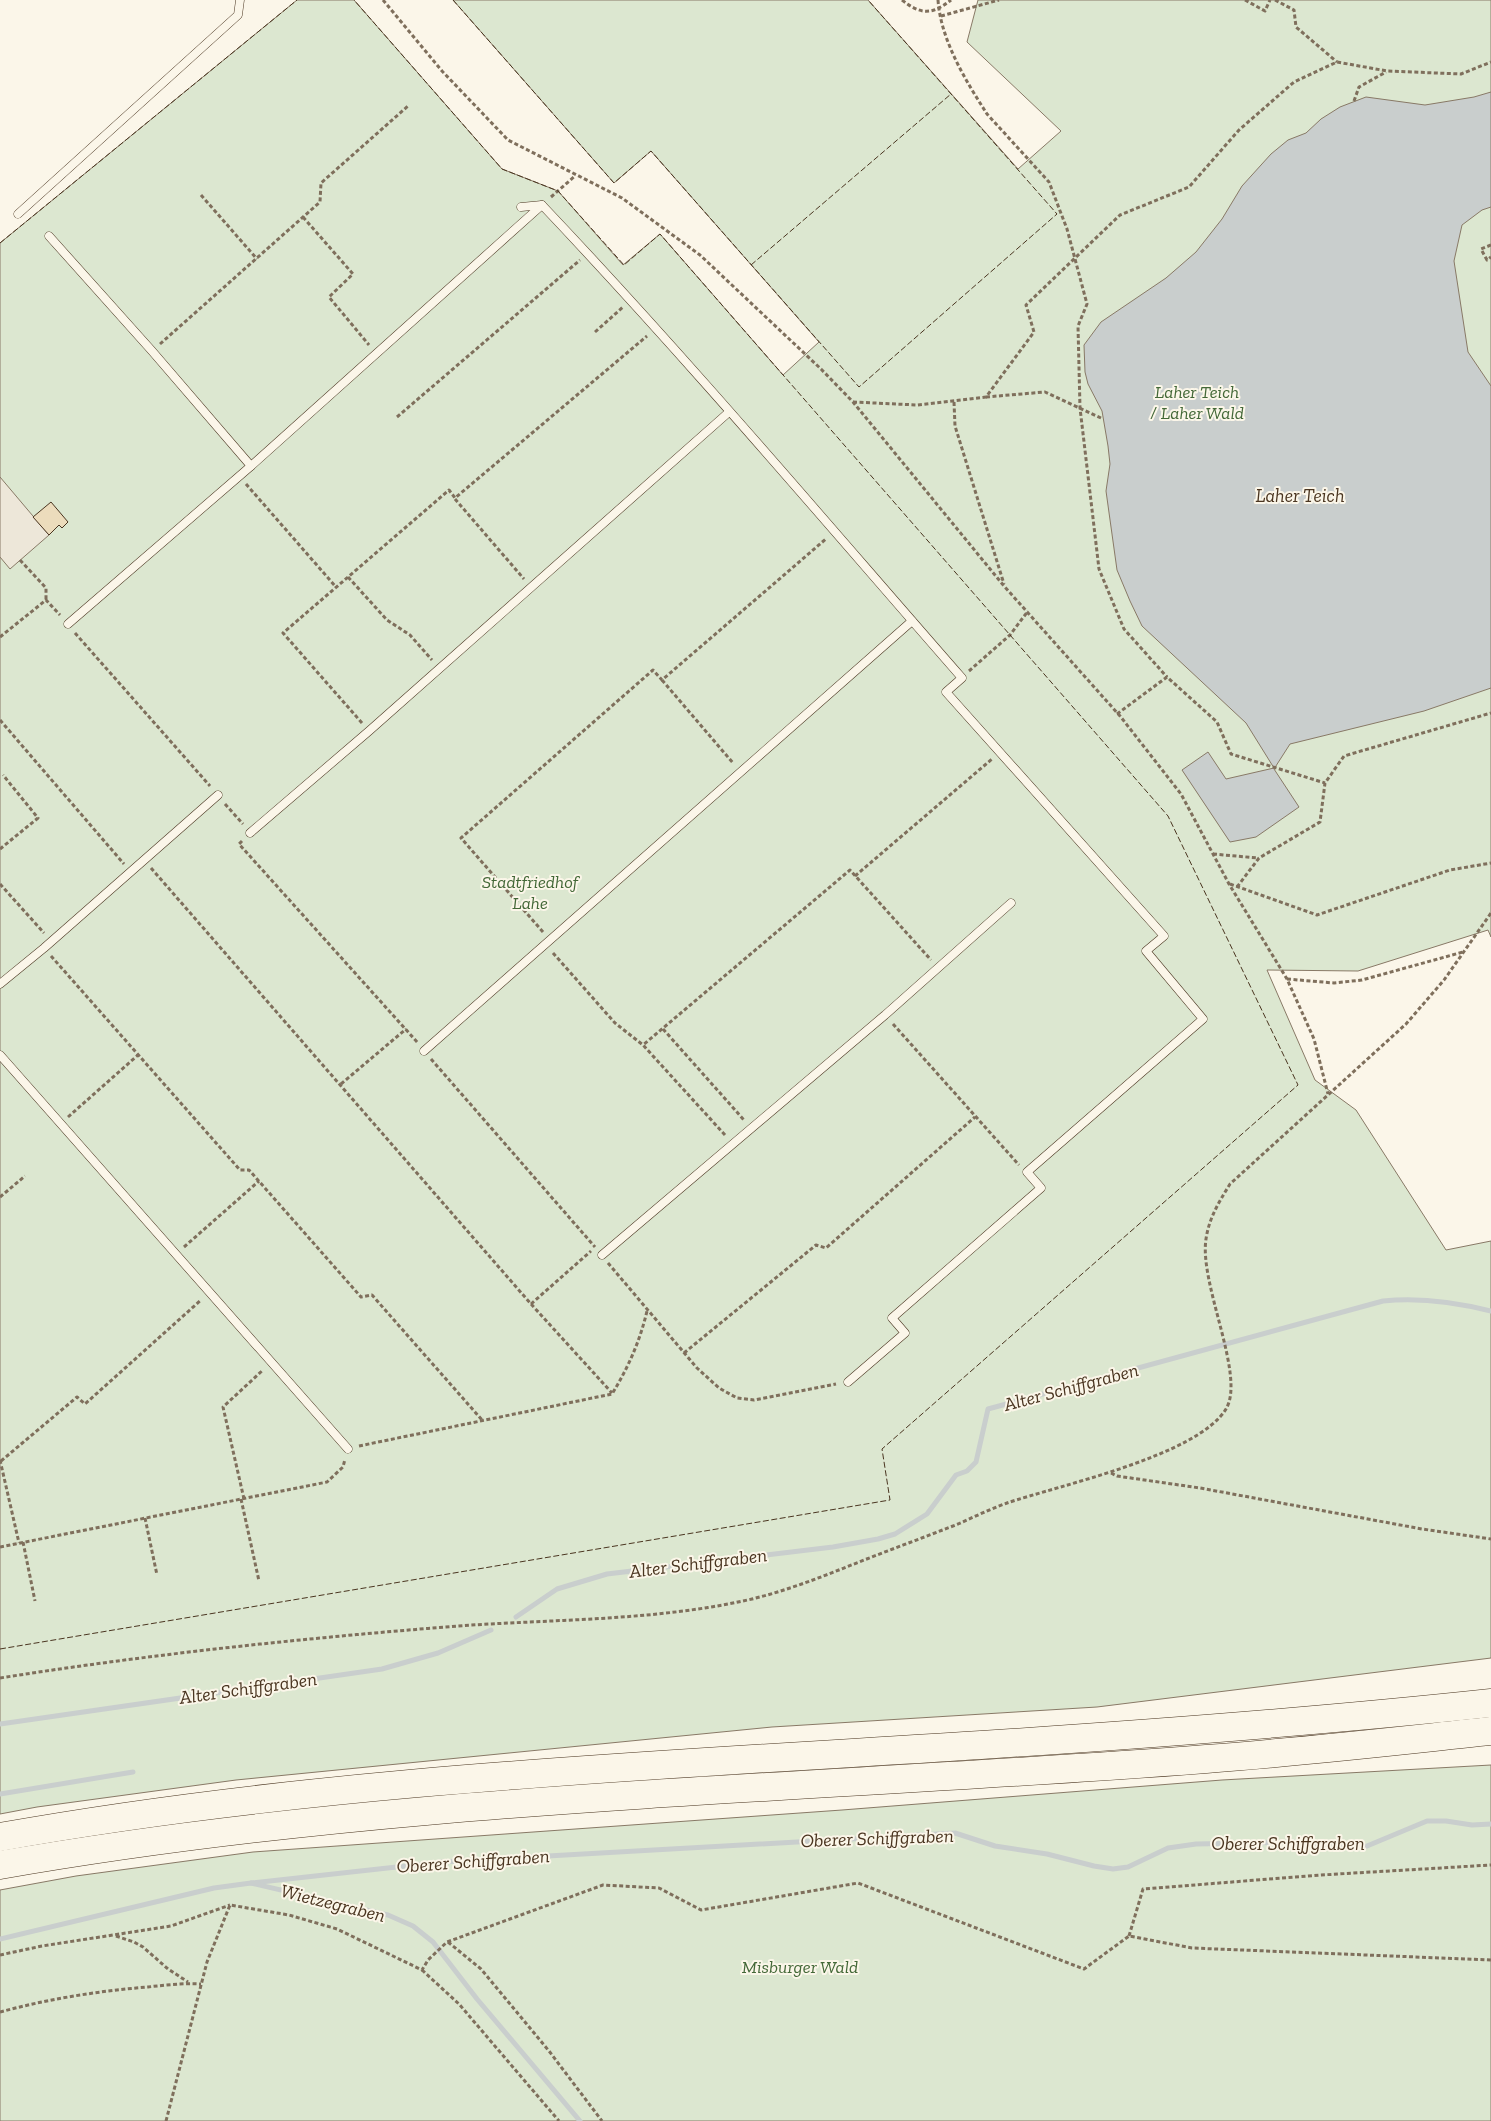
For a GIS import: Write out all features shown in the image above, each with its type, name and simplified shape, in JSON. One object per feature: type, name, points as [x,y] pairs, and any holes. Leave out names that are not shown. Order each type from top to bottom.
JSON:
[{"type":"highway","points":[[0,1837],[164,1811],[420,1783],[760,1758],[1196,1730],[1491,1703]]},
{"type":"highway","points":[[0,1865],[168,1839],[395,1814],[534,1802],[1207,1759],[1491,1731]]},
{"type":"lane","points":[[18,214],[238,15],[240,0]]},
{"type":"lane","points":[[521,207],[542,205]]},
{"type":"lane","points":[[542,205],[630,300],[962,678],[946,692],[1164,936],[1146,951],[1203,1019],[1026,1172],[1041,1188],[892,1318],[905,1333],[848,1382]]},
{"type":"lane","points":[[68,624],[251,466],[542,205]]},
{"type":"lane","points":[[48,236],[152,351],[251,466]]},
{"type":"lane","points":[[250,833],[369,732],[729,412]]},
{"type":"lane","points":[[424,1051],[912,621]]},
{"type":"lane","points":[[0,984],[44,948],[218,795]]},
{"type":"lane","points":[[602,1255],[885,1015],[1011,903]]},
{"type":"lane","points":[[0,1055],[348,1448]]},
{"type":"path","points":[[383,0],[442,71],[508,140],[575,176],[622,198],[700,256],[822,369],[853,402],[1004,586],[1117,714],[1181,794],[1229,884],[1287,979],[1314,1039],[1328,1094]]},
{"type":"path","points":[[902,0],[922,11],[939,9],[951,0]]},
{"type":"path","points":[[938,0],[952,51],[988,114],[1049,182],[1067,229],[1088,304],[1078,326],[1080,408],[1099,569],[1124,629],[1167,677],[1217,722],[1231,754],[1324,783]]},
{"type":"path","points":[[941,16],[999,0]]},
{"type":"path","points":[[1245,0],[1265,11],[1270,0]]},
{"type":"path","points":[[1275,0],[1294,10],[1296,27],[1337,62],[1387,71],[1461,74],[1491,62]]},
{"type":"path","points":[[986,396],[1034,332],[1026,306],[1120,215],[1189,187],[1239,130],[1294,82],[1337,62]]},
{"type":"path","points":[[1354,101],[1358,87],[1387,71]]},
{"type":"path","points":[[152,351],[320,202],[321,183],[408,106]]},
{"type":"path","points":[[542,205],[575,176]]},
{"type":"path","points":[[201,195],[257,259]]},
{"type":"path","points":[[303,218],[353,274],[329,297],[376,353]]},
{"type":"path","points":[[1491,245],[1481,249],[1486,260],[1491,257]]},
{"type":"path","points":[[396,417],[588,253]]},
{"type":"path","points":[[595,332],[630,300]]},
{"type":"path","points":[[455,498],[655,329]]},
{"type":"path","points":[[853,402],[917,405],[954,402],[986,396],[1046,392],[1101,418]]},
{"type":"path","points":[[954,402],[955,426],[1004,586]]},
{"type":"path","points":[[239,476],[336,587]]},
{"type":"path","points":[[369,732],[283,633],[448,490],[531,587]]},
{"type":"path","points":[[662,680],[835,532]]},
{"type":"path","points":[[20,560],[46,588],[46,600],[250,833],[239,844],[406,1029],[602,1255],[684,1353],[718,1388],[737,1398],[754,1400],[848,1382]]},
{"type":"path","points":[[348,577],[387,620],[410,635],[440,669]]},
{"type":"path","points":[[0,637],[46,600]]},
{"type":"path","points":[[962,678],[1010,635],[1028,611]]},
{"type":"path","points":[[734,1144],[643,1045],[615,1023],[461,838],[653,670],[742,772]]},
{"type":"path","points":[[1117,714],[1167,677]]},
{"type":"path","points":[[1237,887],[1258,858],[1320,822],[1324,783],[1344,756],[1491,713]]},
{"type":"path","points":[[0,720],[131,872]]},
{"type":"path","points":[[855,876],[1000,752]]},
{"type":"path","points":[[0,849],[38,818],[3,775]]},
{"type":"path","points":[[1213,854],[1258,858]]},
{"type":"path","points":[[145,860],[531,1304],[612,1394]]},
{"type":"path","points":[[1229,884],[1317,915],[1450,870],[1491,863]]},
{"type":"path","points":[[643,1045],[850,870],[938,968]]},
{"type":"path","points":[[0,884],[52,941]]},
{"type":"path","points":[[0,1678],[107,1661],[295,1640],[461,1626],[653,1614],[702,1608],[753,1598],[811,1580],[1003,1504],[1111,1472],[1178,1446],[1209,1428],[1227,1407],[1233,1384],[1208,1274],[1205,1242],[1211,1216],[1230,1184],[1406,1024],[1444,980],[1491,913]]},
{"type":"path","points":[[44,948],[240,1170],[249,1170],[361,1297],[372,1295],[482,1420]]},
{"type":"path","points":[[1287,979],[1334,983],[1362,980],[1463,952]]},
{"type":"path","points":[[885,1015],[1026,1172]]},
{"type":"path","points":[[341,1084],[406,1029]]},
{"type":"path","points":[[663,1029],[752,1129]]},
{"type":"path","points":[[60,1124],[138,1055]]},
{"type":"path","points":[[684,1353],[816,1244],[826,1248],[975,1117]]},
{"type":"path","points":[[0,1197],[25,1176]]},
{"type":"path","points":[[175,1254],[258,1181]]},
{"type":"path","points":[[531,1304],[595,1247]]},
{"type":"path","points":[[35,1601],[0,1460],[77,1397],[85,1404],[209,1293]]},
{"type":"path","points":[[259,1581],[223,1407],[271,1363]]},
{"type":"path","points":[[1111,1472],[1117,1476],[1200,1488],[1404,1526],[1491,1540]]},
{"type":"path","points":[[145,1518],[157,1575]]},
{"type":"path","points":[[422,1970],[428,1960],[447,1942],[603,1885],[659,1888],[701,1910],[858,1884],[1084,1969],[1129,1936],[1143,1889],[1321,1875],[1491,1865]]},
{"type":"path","points":[[166,2121],[207,1962],[230,1904]]},
{"type":"path","points":[[0,1955],[42,1946],[171,1926],[230,1904],[290,1915],[337,1929],[422,1970],[459,2004],[559,2121]]},
{"type":"path","points":[[113,1936],[134,1942],[143,1947],[168,1969],[189,1983]]},
{"type":"path","points":[[1129,1936],[1192,1948],[1491,1960]]},
{"type":"path","points":[[447,1942],[481,1969],[550,2051],[602,2121]]},
{"type":"path","points":[[0,2012],[120,1989],[189,1983],[201,1984]]},
{"type":"green space","points":[[297,0],[354,0],[502,169],[558,191],[623,265],[660,234],[783,375],[819,342],[651,151],[614,183],[453,0],[868,0],[1018,169],[1061,131],[967,42],[978,0],[1491,0],[1491,937],[1488,930],[1358,971],[1267,970],[1315,1080],[1356,1110],[1446,1250],[1491,1241],[1491,1658],[1097,1707],[772,1727],[236,1780],[37,1807],[0,1814],[0,243]]},
{"type":"green space","name":"Misburger Wald","points":[[1491,1765],[1491,2121],[0,2121],[0,1890],[76,1876],[253,1852],[842,1810],[1222,1780]]},
{"type":"shaded area","points":[[0,477],[49,535],[10,569],[0,557]]},
{"type":"water","name":"Laher Teich","points":[[1491,92],[1491,207],[1482,210],[1462,225],[1454,261],[1468,352],[1491,386],[1491,688],[1424,711],[1290,744],[1274,769],[1299,807],[1256,837],[1230,842],[1182,770],[1208,752],[1226,779],[1274,768],[1246,723],[1142,626],[1130,601],[1117,570],[1106,491],[1110,464],[1108,446],[1102,411],[1088,384],[1085,372],[1084,345],[1101,322],[1166,278],[1196,252],[1222,219],[1242,186],[1271,154],[1288,140],[1306,133],[1321,119],[1340,107],[1366,97],[1425,105],[1474,97]]},
{"type":"building","points":[[51,502],[68,522],[62,528],[59,525],[49,535],[33,517]]},
{"type":"waterway","name":"Alter Schiffgraben","points":[[516,1617],[557,1589],[607,1574],[833,1547],[895,1534],[927,1514],[956,1475],[967,1471],[976,1462],[988,1409],[1383,1301],[1437,1301],[1491,1311]]},
{"type":"waterway","name":"Alter Schiffgraben","points":[[0,1724],[382,1669],[438,1653],[491,1630]]},
{"type":"waterway","points":[[0,1794],[133,1772]]},
{"type":"waterway","name":"Oberer Schiffgraben","points":[[251,1883],[442,1862],[955,1833],[995,1846],[1047,1854],[1113,1869],[1128,1867],[1168,1848],[1196,1844],[1295,1842],[1348,1847],[1367,1846],[1427,1821],[1446,1821],[1472,1825],[1491,1824]]},
{"type":"waterway","name":"Wietzegraben","points":[[0,1939],[214,1888],[251,1883],[388,1915],[413,1926],[433,1942],[477,1999],[580,2121]]},
{"type":"fence","points":[[0,243],[297,0]]},
{"type":"fence","points":[[0,1649],[890,1500],[882,1449],[1298,1085],[1168,816],[660,234],[624,265],[558,191],[502,169],[354,0]]},
{"type":"fence","points":[[453,0],[614,183],[651,151],[859,387],[1057,214],[868,0]]},
{"type":"fence","points":[[751,265],[951,94]]},
{"type":"park label","name":"Laher Teich / Laher Wald","points":[[1197,402]]},
{"type":"park label","name":"Stadtfriedhof Lahe","points":[[530,892]]}]
